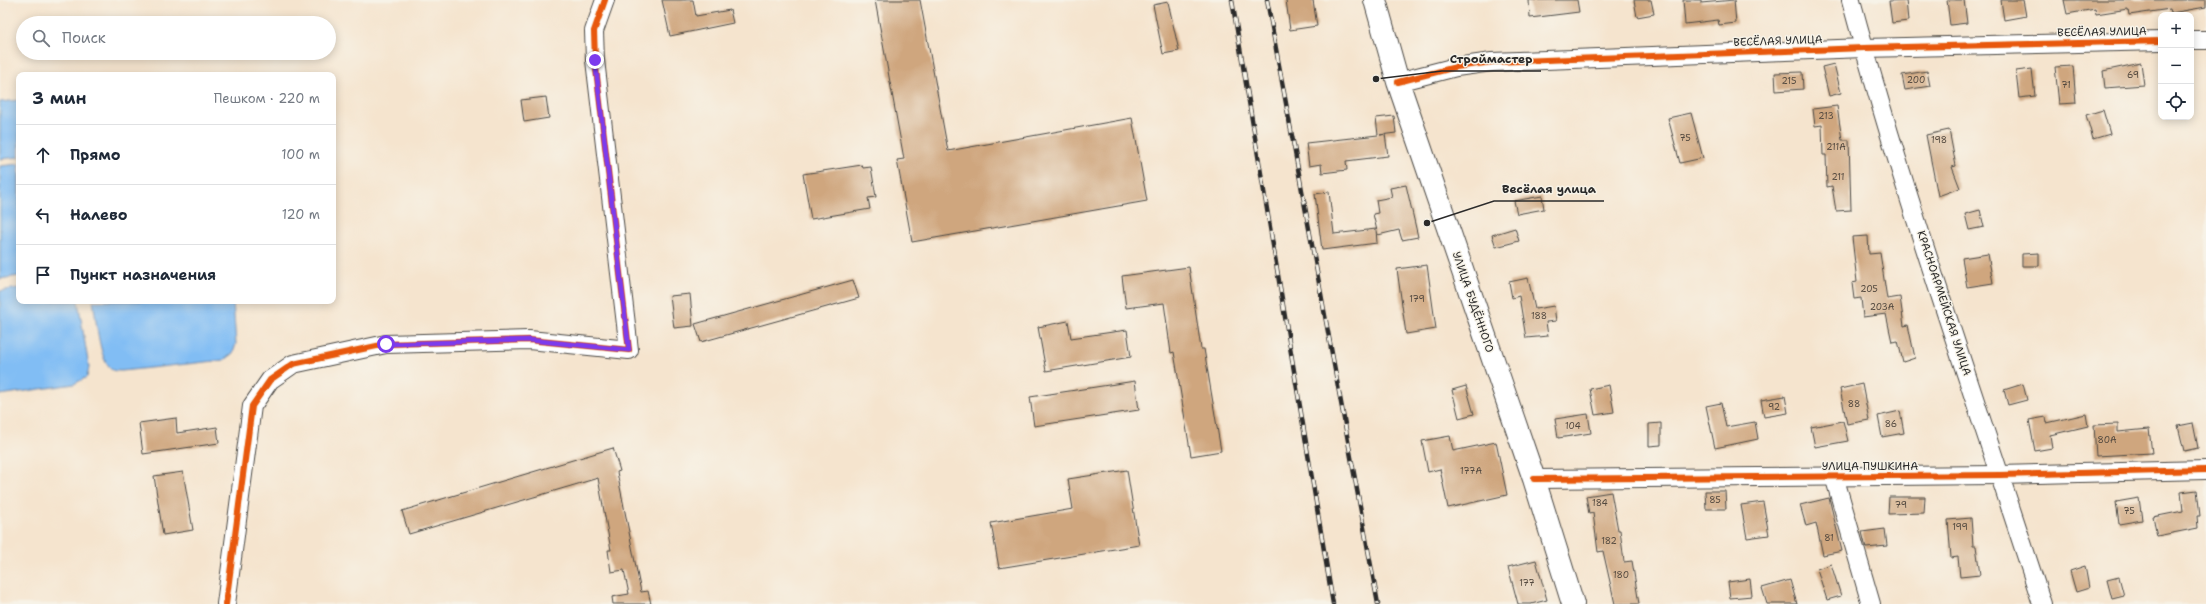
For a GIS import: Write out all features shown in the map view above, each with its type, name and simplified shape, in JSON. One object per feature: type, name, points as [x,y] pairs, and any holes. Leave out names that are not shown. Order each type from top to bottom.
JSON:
[{"type":"street","points":[[226,604],[252,406],[270,380],[293,364],[386,344],[529,340],[629,350],[595,60],[594,31],[605,0]]},
{"type":"street","name":"УЛИЦА БУДЁННОГО","points":[[1376,0],[1398,82],[1534,479],[1573,604]]},
{"type":"street","name":"КРАСНОАРМЕЙСКАЯ УЛИЦА","points":[[1851,0],[1864,48],[1952,333],[2042,604]]},
{"type":"street","points":[[2194,40],[2206,40]]},
{"type":"street","name":"ВЕСЁЛАЯ УЛИЦА","points":[[1398,82],[1456,67],[1492,62],[1864,48],[2158,41]]},
{"type":"street","name":"УЛИЦА ПУШКИНА","points":[[1534,479],[2000,475],[2206,470]]},
{"type":"street","name":"УЛИЦА ПУШКИНА","points":[[1834,476],[1871,604]]},
{"type":"water","points":[[16,100],[16,157],[0,159],[0,102]]},
{"type":"water","points":[[16,164],[16,276],[0,279],[0,166]]},
{"type":"water","points":[[16,288],[16,304],[78,304],[89,367],[87,377],[74,384],[0,395],[0,291]]},
{"type":"water","points":[[93,304],[233,304],[236,344],[233,353],[224,360],[116,371],[112,370],[104,358]]},
{"type":"building","points":[[662,0],[693,0],[696,16],[730,10],[733,23],[670,36]]},
{"type":"building","points":[[875,0],[920,0],[948,151],[1132,118],[1147,201],[912,242],[897,160],[904,159]]},
{"type":"building","points":[[1286,0],[1313,0],[1317,26],[1290,30]]},
{"type":"building","points":[[1529,0],[1577,0],[1579,12],[1530,18]]},
{"type":"building","points":[[1634,0],[1651,0],[1654,14],[1637,17]]},
{"type":"building","points":[[1683,0],[1701,0],[1701,3],[1734,0],[1736,23],[1719,25],[1718,20],[1685,24]]},
{"type":"building","points":[[1906,0],[1908,21],[1892,23],[1889,1]]},
{"type":"building","points":[[1947,0],[1964,0],[1967,23],[1950,25]]},
{"type":"building","points":[[2001,0],[2023,0],[2026,16],[2004,20]]},
{"type":"building","points":[[2064,0],[2206,0],[2206,7],[2177,12],[2171,12],[2170,9],[2129,15],[2128,9],[2096,14],[2095,9],[2067,14]]},
{"type":"building","points":[[1168,2],[1179,51],[1163,54],[1153,5]]},
{"type":"building","points":[[2141,63],[2144,85],[2105,88],[2103,71]]},
{"type":"building","points":[[1834,64],[1841,93],[1829,96],[1822,67]]},
{"type":"building","points":[[2073,66],[2076,103],[2059,104],[2055,67]]},
{"type":"building","points":[[2032,69],[2035,96],[2019,98],[2016,71]]},
{"type":"building","points":[[1927,71],[1930,86],[1905,90],[1902,75]]},
{"type":"building","points":[[1802,72],[1803,89],[1776,91],[1775,73]]},
{"type":"building","points":[[546,97],[549,118],[524,122],[521,100]]},
{"type":"building","points":[[1837,106],[1842,140],[1849,140],[1851,210],[1836,211],[1832,186],[1827,187],[1826,155],[1823,155],[1822,125],[1815,126],[1813,109]]},
{"type":"building","points":[[2103,110],[2110,134],[2093,139],[2086,115]]},
{"type":"building","points":[[1691,113],[1703,158],[1680,163],[1668,118]]},
{"type":"building","points":[[1394,116],[1396,133],[1385,134],[1388,156],[1346,161],[1347,170],[1322,173],[1321,164],[1309,166],[1306,143],[1378,135],[1376,118]]},
{"type":"building","points":[[1949,130],[1956,166],[1952,167],[1960,188],[1938,196],[1926,135]]},
{"type":"building","points":[[862,165],[863,168],[871,167],[876,197],[868,198],[870,209],[811,219],[803,174]]},
{"type":"building","points":[[1406,185],[1418,237],[1402,240],[1399,230],[1378,235],[1373,214],[1378,213],[1376,200],[1392,197],[1390,188]]},
{"type":"building","points":[[1329,192],[1334,234],[1376,229],[1377,243],[1322,250],[1315,194]]},
{"type":"building","points":[[1542,196],[1544,209],[1517,214],[1514,201]]},
{"type":"building","points":[[1980,210],[1984,227],[1969,230],[1965,214]]},
{"type":"building","points":[[1515,228],[1519,241],[1496,247],[1492,235]]},
{"type":"building","points":[[1868,236],[1869,254],[1880,253],[1887,299],[1900,297],[1904,326],[1908,325],[1915,358],[1903,362],[1898,341],[1892,342],[1886,314],[1863,317],[1861,298],[1854,299],[1852,283],[1857,282],[1852,237]]},
{"type":"building","points":[[2039,253],[2039,266],[2022,266],[2022,254]]},
{"type":"building","points":[[1988,254],[1993,283],[1967,287],[1962,258]]},
{"type":"building","points":[[1427,265],[1436,329],[1406,334],[1397,269]]},
{"type":"building","points":[[1189,267],[1201,349],[1204,349],[1221,451],[1191,456],[1174,352],[1171,353],[1164,303],[1126,308],[1122,276]]},
{"type":"building","points":[[1528,278],[1535,309],[1554,306],[1556,321],[1546,322],[1548,336],[1526,338],[1519,296],[1512,298],[1509,282]]},
{"type":"building","points":[[853,280],[859,298],[701,342],[695,324]]},
{"type":"building","points":[[690,294],[693,326],[674,328],[670,296]]},
{"type":"building","points":[[1068,321],[1071,338],[1127,330],[1131,357],[1046,371],[1038,327]]},
{"type":"building","points":[[1135,381],[1139,410],[1034,426],[1030,397]]},
{"type":"building","points":[[1862,384],[1869,420],[1847,424],[1840,389]]},
{"type":"building","points":[[2023,384],[2027,400],[2008,405],[2004,390]]},
{"type":"building","points":[[1609,385],[1614,412],[1595,415],[1590,389]]},
{"type":"building","points":[[1466,386],[1474,414],[1459,418],[1452,390]]},
{"type":"building","points":[[1785,396],[1788,413],[1764,417],[1761,400]]},
{"type":"building","points":[[1721,403],[1726,427],[1755,422],[1758,439],[1715,448],[1706,406]]},
{"type":"building","points":[[1900,411],[1904,433],[1882,437],[1878,416]]},
{"type":"building","points":[[1588,414],[1591,433],[1558,438],[1555,419]]},
{"type":"building","points":[[2086,414],[2088,426],[2050,435],[2052,448],[2035,451],[2029,420],[2046,417],[2047,423]]},
{"type":"building","points":[[176,418],[177,433],[217,427],[219,443],[143,454],[139,423]]},
{"type":"building","points":[[1843,421],[1848,441],[1815,447],[1811,427]]},
{"type":"building","points":[[1661,423],[1661,445],[1649,446],[1649,424]]},
{"type":"building","points":[[2193,423],[2198,448],[2184,451],[2178,426]]},
{"type":"building","points":[[2118,424],[2118,432],[2149,429],[2152,453],[2096,456],[2094,425]]},
{"type":"building","points":[[1450,436],[1453,451],[1496,442],[1507,495],[1448,508],[1440,469],[1428,472],[1422,441]]},
{"type":"building","points":[[613,448],[620,471],[617,472],[641,592],[648,591],[651,604],[613,604],[612,597],[629,594],[624,570],[611,572],[608,550],[611,550],[598,478],[409,534],[402,511]]},
{"type":"building","points":[[1127,470],[1139,545],[999,568],[991,523],[1073,509],[1068,479]]},
{"type":"building","points":[[183,472],[193,530],[163,535],[154,476]]},
{"type":"building","points":[[2197,490],[2200,516],[2197,516],[2198,528],[2157,536],[2153,517],[2183,511],[2181,492]]},
{"type":"building","points":[[1705,491],[1725,491],[1726,509],[1706,509]]},
{"type":"building","points":[[1611,492],[1618,530],[1620,530],[1624,562],[1632,561],[1639,604],[1615,604],[1603,551],[1598,552],[1593,513],[1589,514],[1586,496]]},
{"type":"building","points":[[1889,497],[1925,497],[1924,513],[1888,514]]},
{"type":"building","points":[[1829,498],[1842,551],[1823,555],[1816,523],[1806,526],[1800,505]]},
{"type":"building","points":[[2139,498],[2142,520],[2119,524],[2116,502]]},
{"type":"building","points":[[1763,502],[1769,535],[1747,538],[1741,505]]},
{"type":"building","points":[[1971,518],[1973,546],[1976,546],[1980,575],[1960,577],[1958,557],[1951,558],[1948,520]]},
{"type":"building","points":[[1885,529],[1887,546],[1866,548],[1862,532]]},
{"type":"building","points":[[1536,560],[1547,600],[1531,604],[1518,604],[1508,567]]},
{"type":"building","points":[[1831,564],[1841,596],[1827,600],[1817,569]]},
{"type":"building","points":[[2085,566],[2089,588],[2076,592],[2070,571]]},
{"type":"building","points":[[2119,577],[2124,596],[2112,599],[2107,580]]},
{"type":"building","points":[[1750,579],[1752,596],[1730,598],[1728,582]]},
{"type":"building","points":[[1790,580],[1797,604],[1767,604],[1762,588]]},
{"type":"railway","points":[[1232,0],[1333,604]]},
{"type":"railway","points":[[1267,0],[1378,604]]},
{"type":"cycle path","points":[[226,604],[252,406],[270,380],[293,364],[386,344],[529,340],[629,350],[595,60],[594,31],[605,0]]},
{"type":"cycle path","points":[[1398,82],[1456,67],[1492,62],[1864,48],[2158,41]]},
{"type":"cycle path","points":[[1534,479],[2000,475],[2206,470]]},
{"type":"place","name":"Строймастер","points":[[1376,79]]},
{"type":"place","name":"Весёлая улица","points":[[1427,223]]},
{"type":"route","points":[[386,344],[529,340],[629,350],[595,60]]}]
